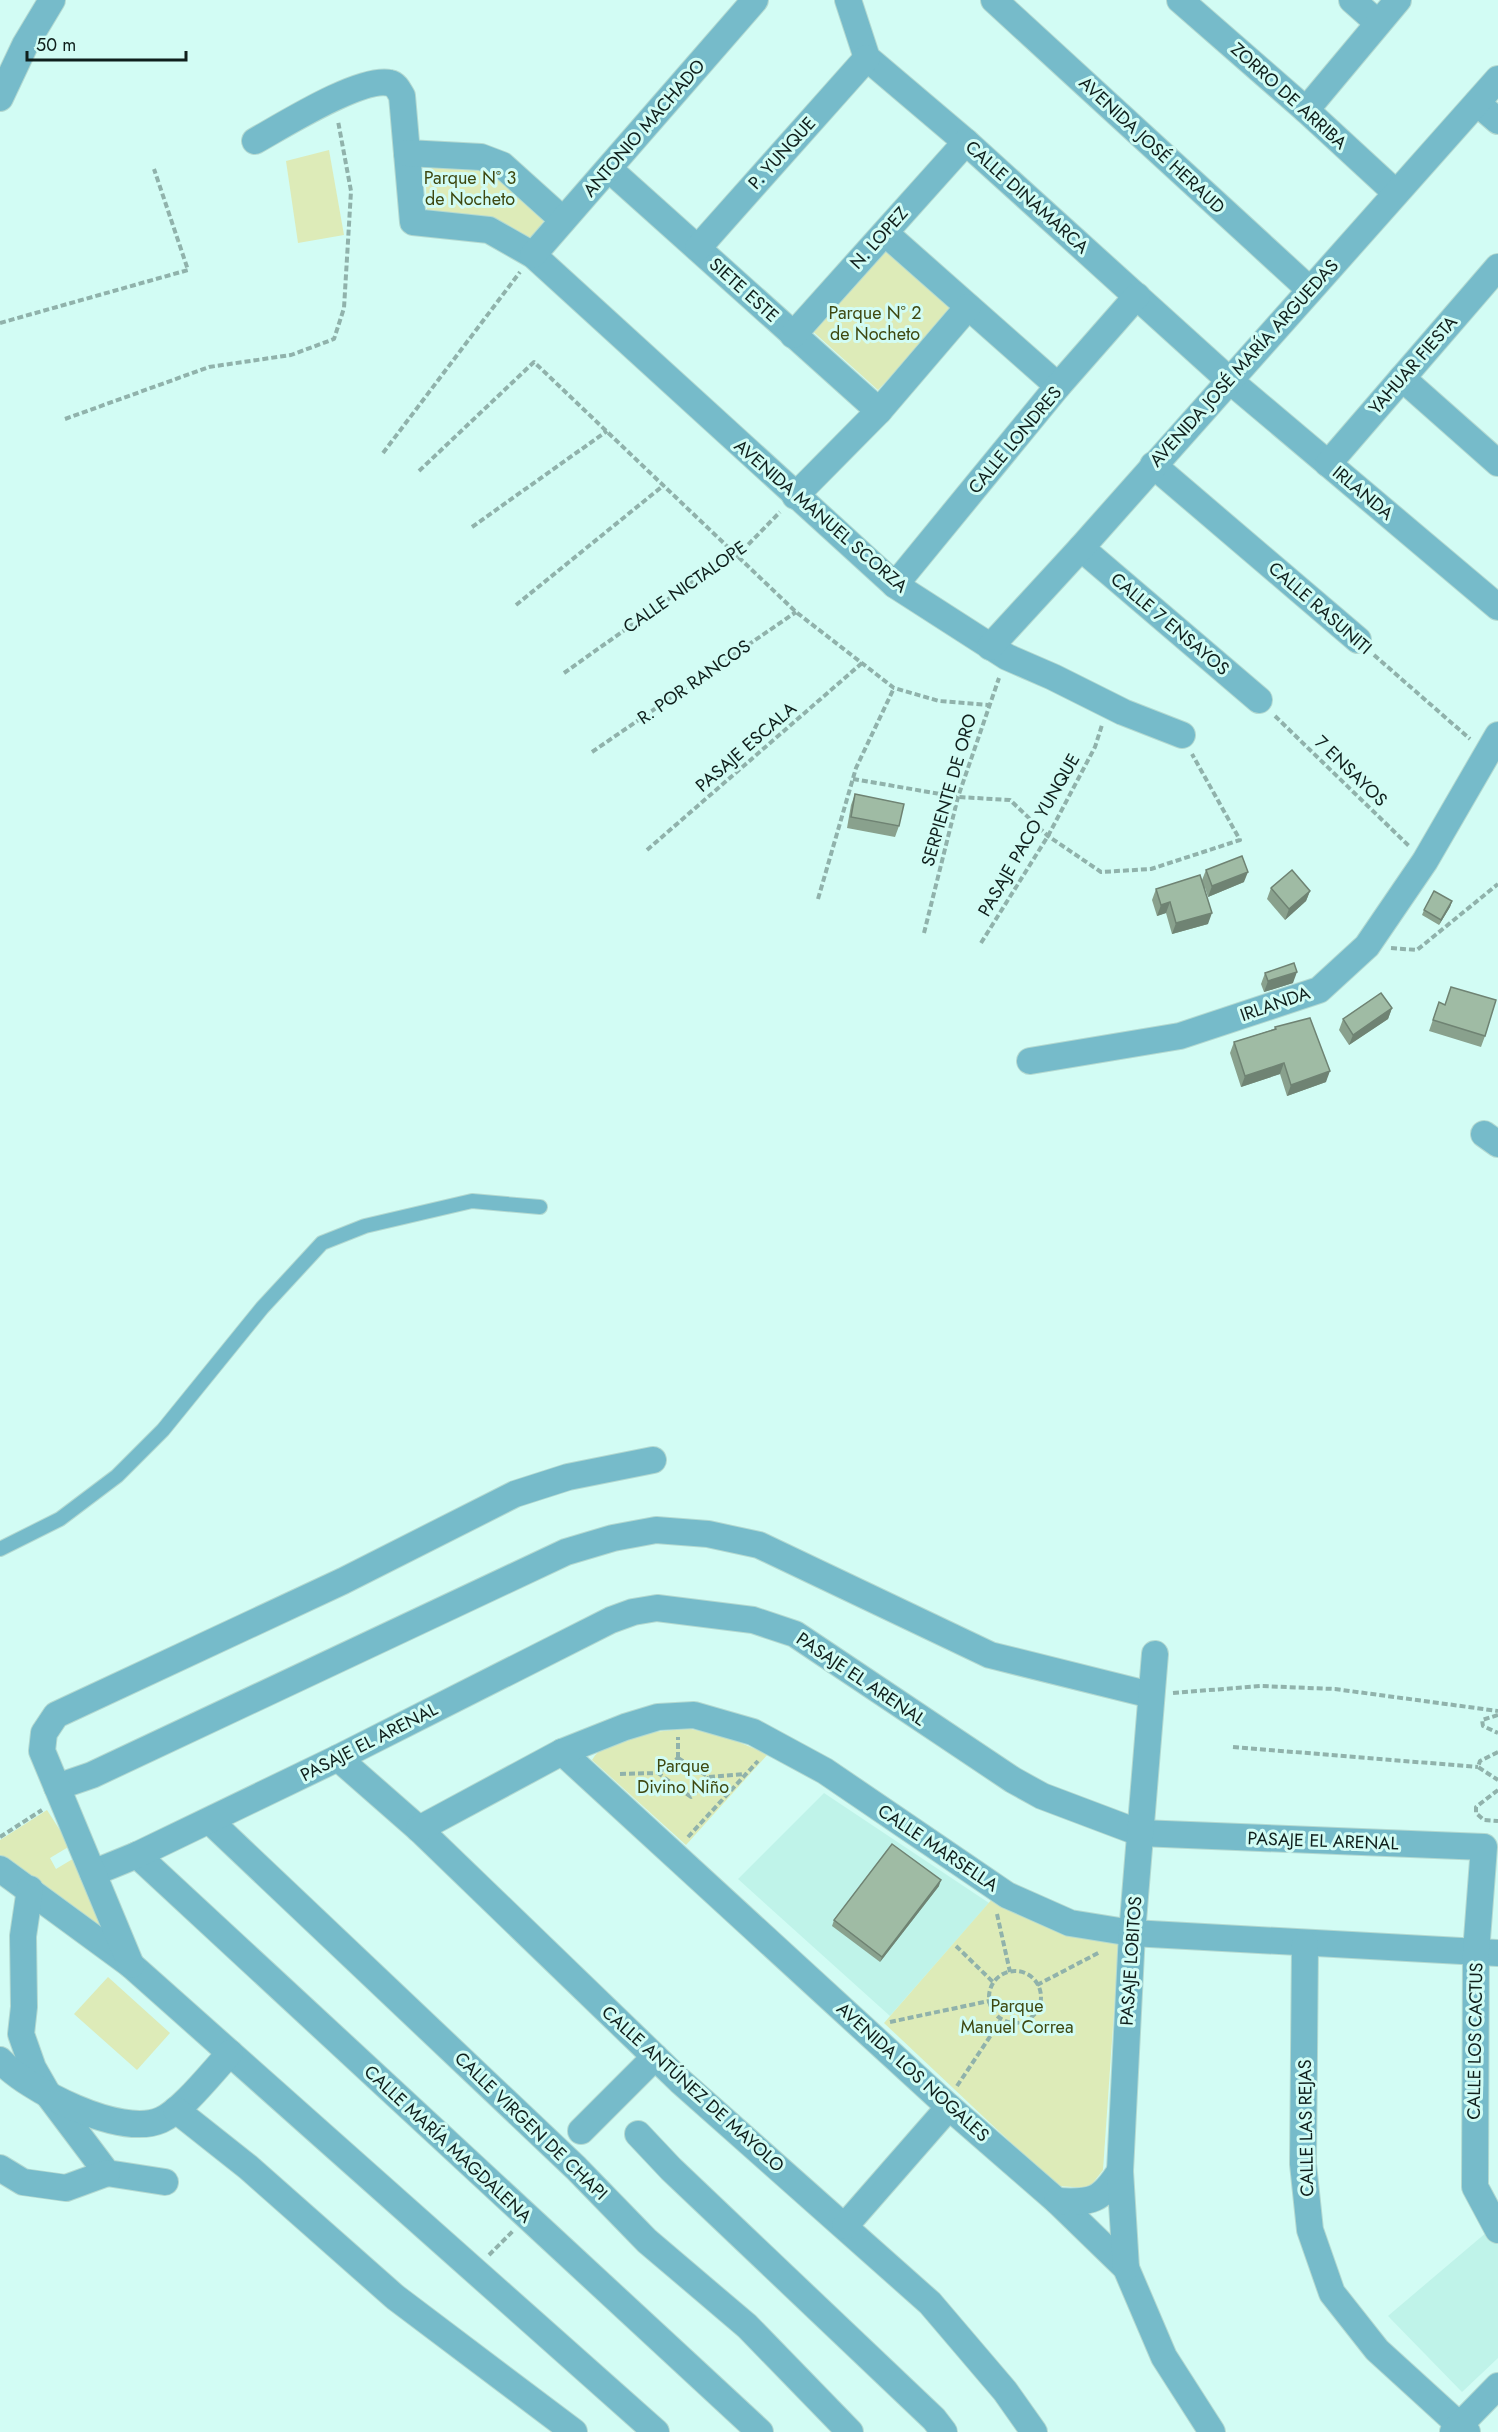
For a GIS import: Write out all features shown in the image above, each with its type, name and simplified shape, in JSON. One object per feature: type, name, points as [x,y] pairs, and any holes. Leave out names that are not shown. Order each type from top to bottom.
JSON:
[{"type":"street","points":[[0,98],[25,45],[52,0]]},
{"type":"street","name":"ANTONIO MACHADO","points":[[532,255],[756,0]]},
{"type":"street","points":[[848,0],[867,58]]},
{"type":"street","name":"AVENIDA JOSÉ HERAUD","points":[[994,0],[1310,290]]},
{"type":"street","name":"ZORRO DE ARRIBA","points":[[1180,0],[1306,110],[1396,193]]},
{"type":"street","points":[[1352,0],[1378,23]]},
{"type":"street","points":[[1306,110],[1398,0]]},
{"type":"street","name":"CALLE DINAMARCA","points":[[867,58],[966,142],[1229,380]]},
{"type":"street","name":"P. YUNQUE","points":[[698,248],[867,58]]},
{"type":"street","name":"AVENIDA JOSÉ MARÍA ARGUEDAS","points":[[998,652],[1081,548],[1153,465],[1498,79]]},
{"type":"street","points":[[255,141],[344,93],[368,85],[390,82],[397,87],[402,96],[407,153],[481,157],[502,165],[563,220]]},
{"type":"street","points":[[1477,103],[1498,121]]},
{"type":"street","name":"N. LOPEZ","points":[[793,335],[966,142]]},
{"type":"street","name":"AVENIDA MANUEL SCORZA","points":[[407,153],[413,222],[489,230],[532,255],[895,585],[998,652],[1182,735]]},
{"type":"street","name":"SIETE ESTE","points":[[609,169],[879,411]]},
{"type":"street","points":[[885,232],[1059,386]]},
{"type":"street","name":"YAHUAR FIESTA","points":[[1328,464],[1498,267]]},
{"type":"street","name":"CALLE LONDRES","points":[[895,585],[1059,386],[1137,296]]},
{"type":"street","points":[[795,496],[879,411],[968,307]]},
{"type":"street","points":[[1402,378],[1498,463]]},
{"type":"street","name":"IRLANDA","points":[[1229,380],[1498,607]]},
{"type":"street","name":"CALLE RASUNITI","points":[[1153,465],[1358,640]]},
{"type":"street","name":"CALLE 7 ENSAYOS","points":[[1081,548],[1259,700]]},
{"type":"street","name":"IRLANDA","points":[[1030,1061],[1180,1036],[1318,990],[1367,946],[1425,861],[1492,744]]},
{"type":"street","points":[[131,1965],[93,1873],[53,1796],[42,1751],[44,1733],[56,1715],[343,1581],[514,1494],[568,1477],[653,1460]]},
{"type":"street","points":[[53,1796],[92,1775],[566,1552],[613,1538],[656,1530],[708,1534],[759,1545],[990,1655],[1152,1695]]},
{"type":"street","name":"PASAJE EL ARENAL","points":[[93,1873],[210,1821],[611,1620],[657,1608],[753,1620],[795,1634],[1013,1780],[1042,1796],[1140,1833],[1484,1847]]},
{"type":"street","name":"PASAJE LOBITOS","points":[[1126,2268],[1120,2171],[1132,1933],[1155,1654]]},
{"type":"street","name":"CALLE MARSELLA","points":[[419,1829],[562,1752],[625,1727],[658,1717],[694,1715],[753,1732],[825,1771],[1007,1895],[1070,1923],[1132,1933],[1487,1953]]},
{"type":"street","name":"AVENIDA LOS NOGALES","points":[[562,1752],[863,2026],[952,2097],[1126,2268],[1164,2357],[1212,2432]]},
{"type":"street","name":"CALLE ANTÚNEZ DE MAYOLO","points":[[338,1758],[419,1829],[680,2082],[846,2226],[930,2303],[1005,2391],[1034,2432]]},
{"type":"street","name":"CALLE VIRGEN DE CHAPI","points":[[210,1821],[576,2168],[647,2241],[747,2326],[850,2432]]},
{"type":"street","name":"CALLE LOS CACTUS","points":[[1484,1847],[1487,1953],[1475,2187],[1498,2230]]},
{"type":"street","name":"CALLE MARÍA MAGDALENA","points":[[137,1855],[760,2432]]},
{"type":"street","points":[[0,1869],[131,1965],[656,2432]]},
{"type":"street","points":[[30,1889],[23,1936],[24,2007],[21,2034],[33,2068],[50,2096],[107,2173]]},
{"type":"street","name":"CALLE LAS REJAS","points":[[1305,1944],[1303,2164],[1310,2230],[1332,2293],[1377,2350],[1460,2430]]},
{"type":"street","points":[[0,2060],[14,2074],[50,2096],[105,2120],[137,2124],[160,2121],[176,2110],[230,2053]]},
{"type":"street","points":[[581,2131],[655,2057]]},
{"type":"street","points":[[846,2226],[952,2097]]},
{"type":"street","points":[[176,2110],[248,2167],[395,2297],[574,2432]]},
{"type":"street","points":[[638,2134],[671,2169],[944,2432]]},
{"type":"street","points":[[0,2168],[23,2182],[66,2188],[107,2173],[165,2182]]},
{"type":"street","points":[[1058,2201],[1084,2202],[1107,2191],[1120,2171]]},
{"type":"street","points":[[1460,2430],[1498,2386]]},
{"type":"lane","points":[[0,1549],[60,1519],[117,1476],[163,1430],[262,1308],[322,1243],[365,1226],[472,1202],[540,1207]]},
{"type":"path","points":[[65,419],[209,368],[291,355],[334,339],[344,308],[351,191],[338,124],[344,93]]},
{"type":"path","points":[[0,323],[188,270],[154,169]]},
{"type":"path","points":[[383,453],[532,255]]},
{"type":"path","points":[[419,471],[534,362],[796,612],[894,688],[939,701],[988,705]]},
{"type":"path","points":[[472,527],[607,431]]},
{"type":"path","points":[[516,605],[664,486]]},
{"type":"path","name":"CALLE NICTALOPE","points":[[564,673],[698,578],[738,555],[795,496]]},
{"type":"path","name":"R. POR RANCOS","points":[[592,753],[796,612]]},
{"type":"path","name":"CALLE RASUNITI","points":[[1358,640],[1492,744]]},
{"type":"path","name":"SERPIENTE DE ORO","points":[[924,933],[958,797],[988,705],[998,652]]},
{"type":"path","name":"PASAJE ESCALA","points":[[647,850],[862,663]]},
{"type":"path","points":[[818,899],[853,779],[894,688]]},
{"type":"path","name":"7 ENSAYOS","points":[[1259,700],[1425,861]]},
{"type":"path","name":"PASAJE PACO YUNQUE","points":[[981,943],[1048,836],[1095,747],[1109,704]]},
{"type":"path","points":[[853,779],[958,797],[1010,800],[1048,836],[1101,872],[1151,869],[1240,840],[1182,735]]},
{"type":"path","points":[[1367,946],[1417,950],[1498,884]]},
{"type":"path","points":[[1152,1695],[1260,1686],[1335,1689],[1498,1713]]},
{"type":"path","points":[[1498,1713],[1482,1720],[1483,1726],[1498,1733]]},
{"type":"path","points":[[678,1733],[678,1758]]},
{"type":"path","points":[[1233,1747],[1478,1767],[1498,1780]]},
{"type":"path","points":[[1478,1767],[1480,1761],[1498,1752]]},
{"type":"path","points":[[686,1840],[765,1754]]},
{"type":"path","points":[[615,1774],[658,1773],[678,1758]]},
{"type":"path","points":[[678,1758],[709,1777],[746,1774]]},
{"type":"path","points":[[658,1773],[691,1797],[709,1777]]},
{"type":"path","points":[[1498,1790],[1476,1808],[1476,1814],[1484,1820],[1498,1821]]},
{"type":"path","points":[[0,1837],[53,1796]]},
{"type":"path","points":[[994,1902],[1010,1972]]},
{"type":"path","points":[[1037,1985],[1132,1933]]},
{"type":"path","points":[[956,1946],[994,1983]]},
{"type":"path","points":[[1010,1972],[1026,1974],[1037,1985],[1041,2001],[1033,2016],[1017,2023],[1001,2019],[991,2008],[989,2001],[989,1993],[994,1983],[1003,1974],[1010,1972]]},
{"type":"path","points":[[863,2026],[989,2001]]},
{"type":"path","points":[[952,2097],[1001,2019]]},
{"type":"path","points":[[473,2271],[527,2218]]},
{"type":"shaded area","points":[[824,1793],[989,1903],[890,2016],[738,1879]]},
{"type":"shaded area","points":[[1487,2232],[1498,2244],[1498,2358],[1462,2392],[1388,2316]]},
{"type":"green space","points":[[329,150],[344,235],[298,243],[286,161]]},
{"type":"green space","name":"Parque Nº 3 de Nocheto","points":[[425,162],[480,162],[547,216],[531,240],[482,216],[427,212]]},
{"type":"green space","name":"Parque Nº 2 de Nocheto","points":[[885,240],[959,304],[878,390],[808,327]]},
{"type":"green space","name":"Parque Divino Niño","points":[[691,1729],[726,1737],[768,1754],[686,1845],[592,1760],[609,1745],[622,1739]]},
{"type":"green space","points":[[47,1810],[70,1846],[50,1858],[56,1869],[76,1857],[102,1925],[100,1928],[0,1858],[0,1840]]},
{"type":"green space","name":"Parque Manuel Correa","points":[[993,1898],[1119,1939],[1103,2170],[1089,2188],[1057,2186],[884,2023]]},
{"type":"green space","points":[[108,1977],[170,2033],[137,2070],[74,2014]]},
{"type":"building","points":[[855,794],[904,804],[899,826],[851,817]]},
{"type":"building","points":[[1242,856],[1248,872],[1212,886],[1206,870]]},
{"type":"building","points":[[1292,870],[1310,891],[1289,909],[1271,888]]},
{"type":"building","points":[[1200,875],[1212,913],[1176,923],[1170,902],[1161,905],[1156,889]]},
{"type":"building","points":[[1434,891],[1452,901],[1441,920],[1424,910]]},
{"type":"building","points":[[1294,963],[1297,972],[1268,981],[1265,973]]},
{"type":"building","points":[[1451,987],[1496,1000],[1485,1036],[1433,1020],[1439,1002],[1445,1005]]},
{"type":"building","points":[[1381,993],[1392,1008],[1353,1035],[1343,1019]]},
{"type":"building","points":[[1310,1018],[1330,1071],[1291,1085],[1284,1063],[1245,1076],[1234,1042],[1276,1029],[1275,1027]]},
{"type":"building","points":[[892,1844],[941,1880],[882,1957],[834,1920]]}]
